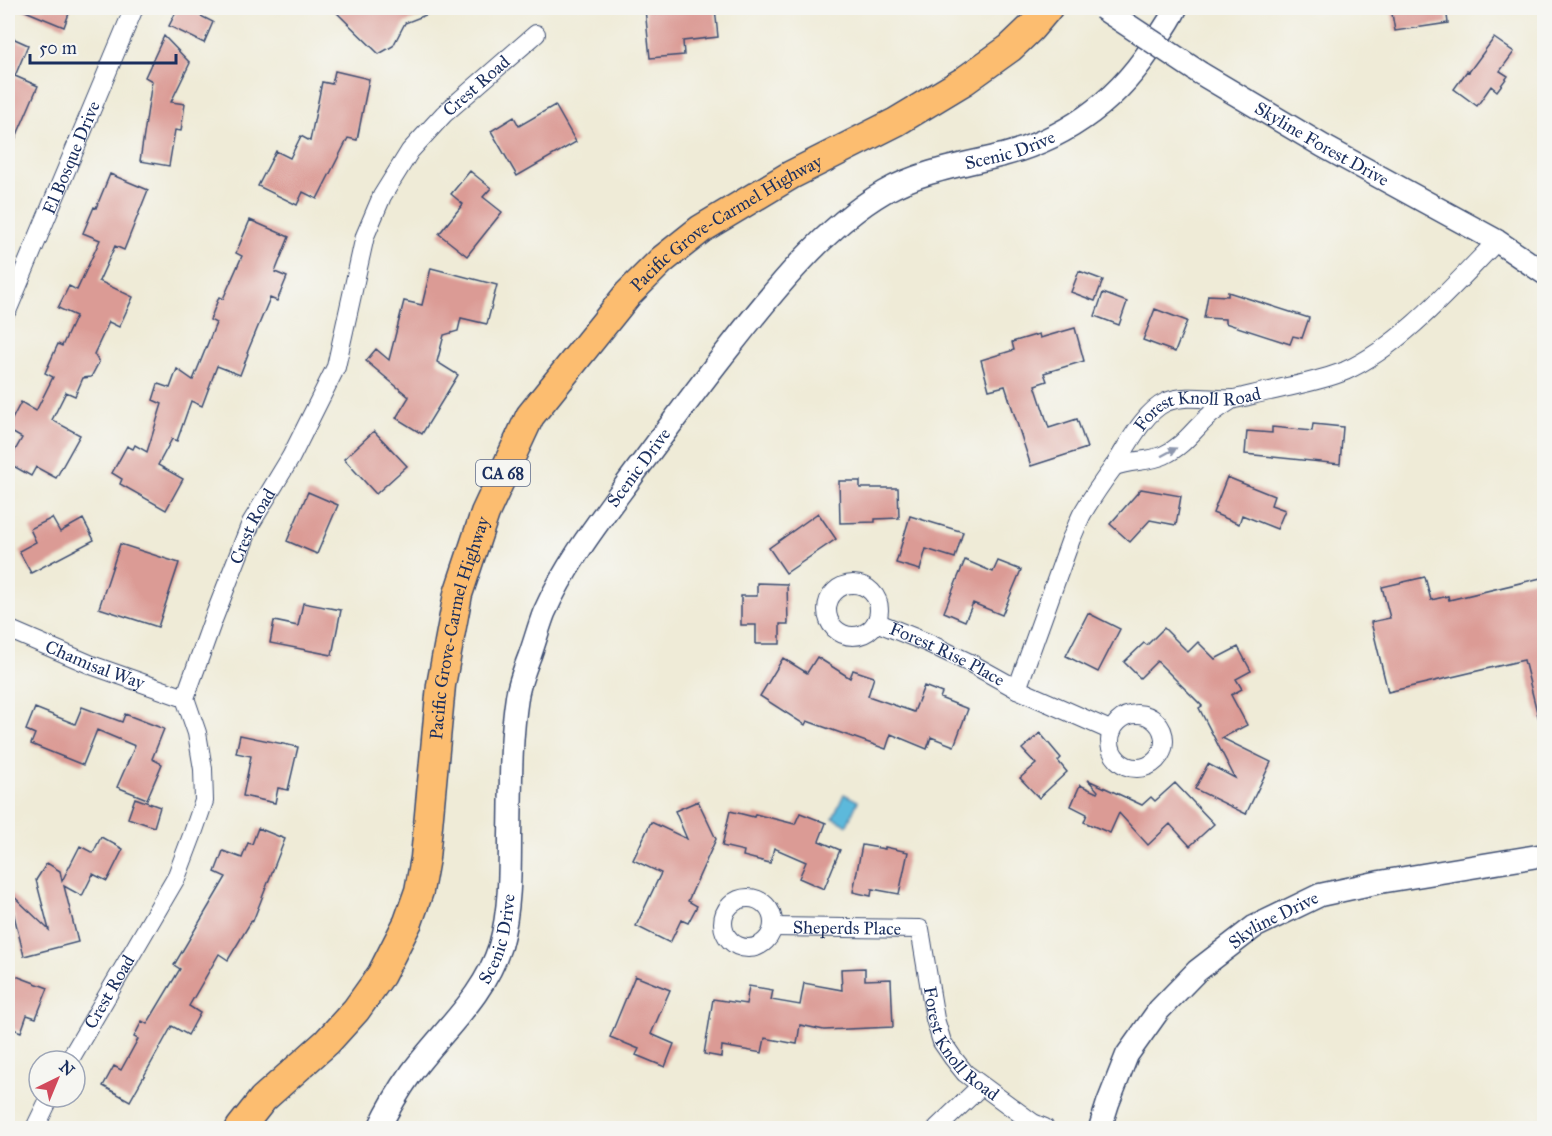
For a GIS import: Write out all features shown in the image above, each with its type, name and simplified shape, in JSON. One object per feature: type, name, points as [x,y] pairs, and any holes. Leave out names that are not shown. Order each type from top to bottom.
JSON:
[{"type":"main road","name":"Pacific Grove-Carmel Highway","points":[[240,1128],[263,1099],[327,1042],[356,1010],[381,975],[408,922],[419,891],[425,858],[441,685],[458,594],[484,513],[530,416],[628,294],[662,260],[701,229],[791,175],[896,122],[964,81],[1010,48],[1048,8]]},
{"type":"street","name":"El Bosque Drive","points":[[8,309],[134,8]]},
{"type":"street","name":"Skyline Forest Drive","points":[[1102,8],[1200,73],[1323,146],[1497,241],[1545,273]]},
{"type":"street","name":"Scenic Drive","points":[[379,1128],[412,1072],[477,993],[500,944],[510,879],[512,739],[518,692],[544,614],[562,578],[590,535],[730,346],[790,274],[827,236],[884,192],[919,176],[955,165],[1006,154],[1061,134],[1113,95],[1150,51],[1176,8]]},
{"type":"street","name":"Crest Road","points":[[76,1049],[176,878],[193,833],[204,801],[203,768],[197,733],[185,698],[251,523],[291,457],[336,367],[365,236],[382,196],[410,150],[444,114],[536,34]]},
{"type":"street","name":"Forest Knoll Road","points":[[1017,689],[1071,539],[1082,516],[1143,423],[1157,408],[1167,401],[1204,398],[1233,399],[1318,380],[1345,371],[1389,344],[1433,306],[1497,241]]},
{"type":"street","points":[[1113,467],[1126,462],[1148,460],[1170,452],[1186,440],[1215,411],[1233,399]]},
{"type":"street","name":"Forest Rise Place","points":[[876,622],[928,643],[1017,689],[1112,730]]},
{"type":"street","name":"Chamisal Way","points":[[8,630],[94,666],[185,698]]},
{"type":"street","name":"Skyline Drive","points":[[1100,1128],[1127,1055],[1159,1010],[1197,971],[1254,927],[1320,895],[1380,882],[1545,855]]},
{"type":"street","name":"Sheperds Place","points":[[773,927],[920,928]]},
{"type":"street","name":"Forest Knoll Road","points":[[920,928],[935,1019],[942,1042],[966,1073],[981,1086],[1033,1123],[1044,1128]]},
{"type":"street","points":[[937,1128],[981,1086]]},
{"type":"street","points":[[35,1128],[44,1109]]},
{"type":"water","points":[[844,794],[858,801],[847,825],[833,818]]},
{"type":"building","points":[[18,8],[71,8],[64,27]]},
{"type":"building","points":[[178,8],[185,8],[213,22],[204,43],[169,26]]},
{"type":"building","points":[[332,8],[441,9],[405,23],[393,46],[379,54]]},
{"type":"building","points":[[715,8],[718,37],[683,41],[684,55],[650,58],[645,9]]},
{"type":"building","points":[[1391,8],[1446,8],[1448,23],[1395,31]]},
{"type":"building","points":[[8,36],[28,45],[15,76],[38,86],[8,156]]},
{"type":"building","points":[[164,36],[190,63],[171,102],[185,104],[181,131],[175,130],[169,166],[140,161],[152,81],[145,77]]},
{"type":"building","points":[[1494,38],[1514,52],[1500,71],[1508,76],[1497,91],[1491,86],[1477,106],[1454,89]]},
{"type":"building","points":[[335,71],[369,79],[357,140],[348,138],[317,199],[303,192],[297,205],[258,186],[276,151],[290,158],[301,136],[310,141],[322,82],[332,84]]},
{"type":"building","points":[[555,105],[576,142],[517,176],[491,131],[514,117],[519,126]]},
{"type":"building","points":[[470,171],[491,188],[483,197],[502,212],[467,256],[439,234],[463,204],[451,194]]},
{"type":"building","points":[[110,174],[148,190],[124,250],[115,246],[99,281],[133,297],[119,327],[109,322],[94,354],[99,362],[91,377],[83,378],[75,396],[66,392],[52,420],[80,435],[56,478],[36,467],[31,476],[8,463],[22,438],[8,430],[8,427],[21,402],[36,411],[53,377],[45,373],[58,344],[62,346],[76,316],[58,308],[69,286],[77,290],[100,240],[83,233]]},
{"type":"building","points":[[250,220],[289,237],[275,272],[287,277],[277,301],[270,298],[240,375],[217,366],[202,406],[191,401],[177,441],[172,439],[158,465],[183,479],[166,510],[120,484],[122,479],[112,473],[127,446],[133,449],[135,445],[147,452],[162,404],[153,400],[158,384],[170,388],[177,369],[193,380],[216,323],[210,320],[219,297],[223,299],[242,256],[236,253]]},
{"type":"building","points":[[431,268],[497,285],[487,324],[461,318],[458,331],[444,335],[437,362],[458,375],[422,434],[396,418],[409,397],[366,361],[376,349],[389,360],[404,301],[422,305]]},
{"type":"building","points":[[1079,271],[1103,280],[1095,301],[1071,292]]},
{"type":"building","points":[[1228,292],[1309,318],[1302,338],[1293,336],[1290,344],[1225,323],[1225,319],[1204,318],[1208,295],[1228,296]]},
{"type":"building","points":[[1103,293],[1127,302],[1119,325],[1095,316]]},
{"type":"building","points":[[1155,309],[1187,321],[1175,352],[1143,340]]},
{"type":"building","points":[[1075,328],[1084,361],[1044,373],[1047,381],[1035,385],[1049,428],[1077,419],[1087,448],[1031,466],[1005,386],[989,390],[981,360],[1014,350],[1012,342],[1039,334],[1040,338]]},
{"type":"building","points":[[1313,424],[1343,427],[1340,464],[1245,454],[1247,431],[1272,433],[1272,427],[1312,431]]},
{"type":"building","points":[[374,431],[407,466],[376,494],[344,459]]},
{"type":"building","points":[[1227,477],[1274,496],[1271,505],[1285,510],[1277,529],[1242,515],[1239,524],[1213,513]]},
{"type":"building","points":[[839,481],[860,481],[860,488],[898,488],[899,518],[875,519],[875,522],[840,523]]},
{"type":"building","points":[[1141,489],[1181,496],[1176,525],[1150,520],[1130,542],[1110,524]]},
{"type":"building","points":[[308,492],[338,505],[317,554],[287,541]]},
{"type":"building","points":[[818,513],[836,539],[786,573],[769,548]]},
{"type":"building","points":[[910,516],[963,532],[955,558],[926,549],[920,570],[896,563]]},
{"type":"building","points":[[52,518],[60,532],[83,519],[94,540],[31,573],[19,551],[36,542],[30,529]]},
{"type":"building","points":[[120,544],[179,563],[158,627],[99,608]]},
{"type":"building","points":[[965,560],[993,572],[998,561],[1021,570],[1002,615],[973,603],[965,621],[944,612]]},
{"type":"building","points":[[1425,577],[1431,600],[1448,596],[1449,600],[1545,577],[1545,719],[1539,720],[1524,660],[1388,692],[1371,622],[1390,618],[1382,587]]},
{"type":"building","points":[[757,583],[787,584],[788,624],[780,624],[780,644],[756,644],[756,625],[741,625],[741,596],[757,596]]},
{"type":"building","points":[[303,603],[341,610],[332,655],[270,643],[274,621],[298,626]]},
{"type":"building","points":[[1088,613],[1120,629],[1098,672],[1066,656]]},
{"type":"building","points":[[1164,628],[1188,652],[1198,642],[1215,659],[1238,647],[1251,671],[1236,679],[1242,689],[1231,695],[1247,725],[1222,738],[1271,762],[1246,814],[1195,789],[1208,764],[1235,778],[1199,708],[1202,706],[1157,661],[1140,678],[1124,662],[1144,643],[1147,645]]},
{"type":"building","points":[[817,657],[850,678],[853,670],[874,677],[868,696],[914,712],[924,686],[942,693],[940,698],[968,709],[954,746],[931,737],[927,749],[891,734],[886,749],[807,721],[805,725],[760,696],[783,658],[807,673]]},
{"type":"building","points":[[82,707],[122,722],[125,714],[164,729],[152,759],[162,764],[147,799],[117,787],[135,746],[97,730],[83,765],[31,744],[35,734],[26,730],[35,708],[75,724]]},
{"type":"building","points":[[1040,733],[1061,758],[1058,761],[1067,772],[1039,798],[1020,778],[1036,764],[1022,749]]},
{"type":"building","points":[[240,735],[298,747],[288,790],[278,788],[275,803],[243,796],[251,756],[236,753]]},
{"type":"building","points":[[1088,780],[1142,805],[1151,797],[1155,801],[1175,783],[1214,824],[1190,846],[1170,824],[1148,845],[1119,813],[1110,833],[1084,822],[1087,814],[1071,806],[1080,785],[1097,793],[1098,791]]},
{"type":"building","points":[[135,798],[160,807],[154,827],[128,818]]},
{"type":"building","points":[[698,801],[716,839],[688,901],[697,906],[688,923],[681,920],[670,943],[636,926],[661,873],[633,860],[651,822],[687,839],[675,811]]},
{"type":"building","points":[[730,811],[754,817],[755,814],[795,824],[800,813],[826,823],[819,841],[840,850],[824,889],[799,878],[806,862],[774,848],[770,863],[743,856],[744,851],[722,846]]},
{"type":"building","points":[[258,828],[285,839],[253,921],[228,960],[219,954],[189,1006],[200,1013],[188,1035],[172,1026],[130,1101],[103,1086],[114,1066],[121,1070],[138,1039],[134,1037],[142,1021],[147,1024],[180,969],[174,965],[226,877],[215,872],[223,851],[242,858],[248,843],[252,844]]},
{"type":"building","points":[[101,837],[123,849],[107,881],[93,874],[82,896],[64,886],[78,942],[24,956],[8,891],[49,930],[36,880],[47,863],[60,871],[62,881],[80,846],[93,853]]},
{"type":"building","points":[[862,845],[908,852],[899,894],[872,889],[871,896],[853,892]]},
{"type":"building","points":[[865,968],[865,980],[891,979],[893,1027],[824,1030],[800,1025],[797,1044],[765,1038],[762,1053],[722,1046],[721,1057],[704,1054],[713,999],[746,1004],[749,986],[773,990],[771,1000],[800,1005],[804,983],[842,990],[841,969]]},
{"type":"building","points":[[8,973],[48,988],[36,1018],[27,1015],[21,1032],[8,1027]]},
{"type":"building","points":[[635,976],[670,990],[651,1034],[674,1044],[665,1067],[636,1055],[639,1049],[610,1037]]}]
